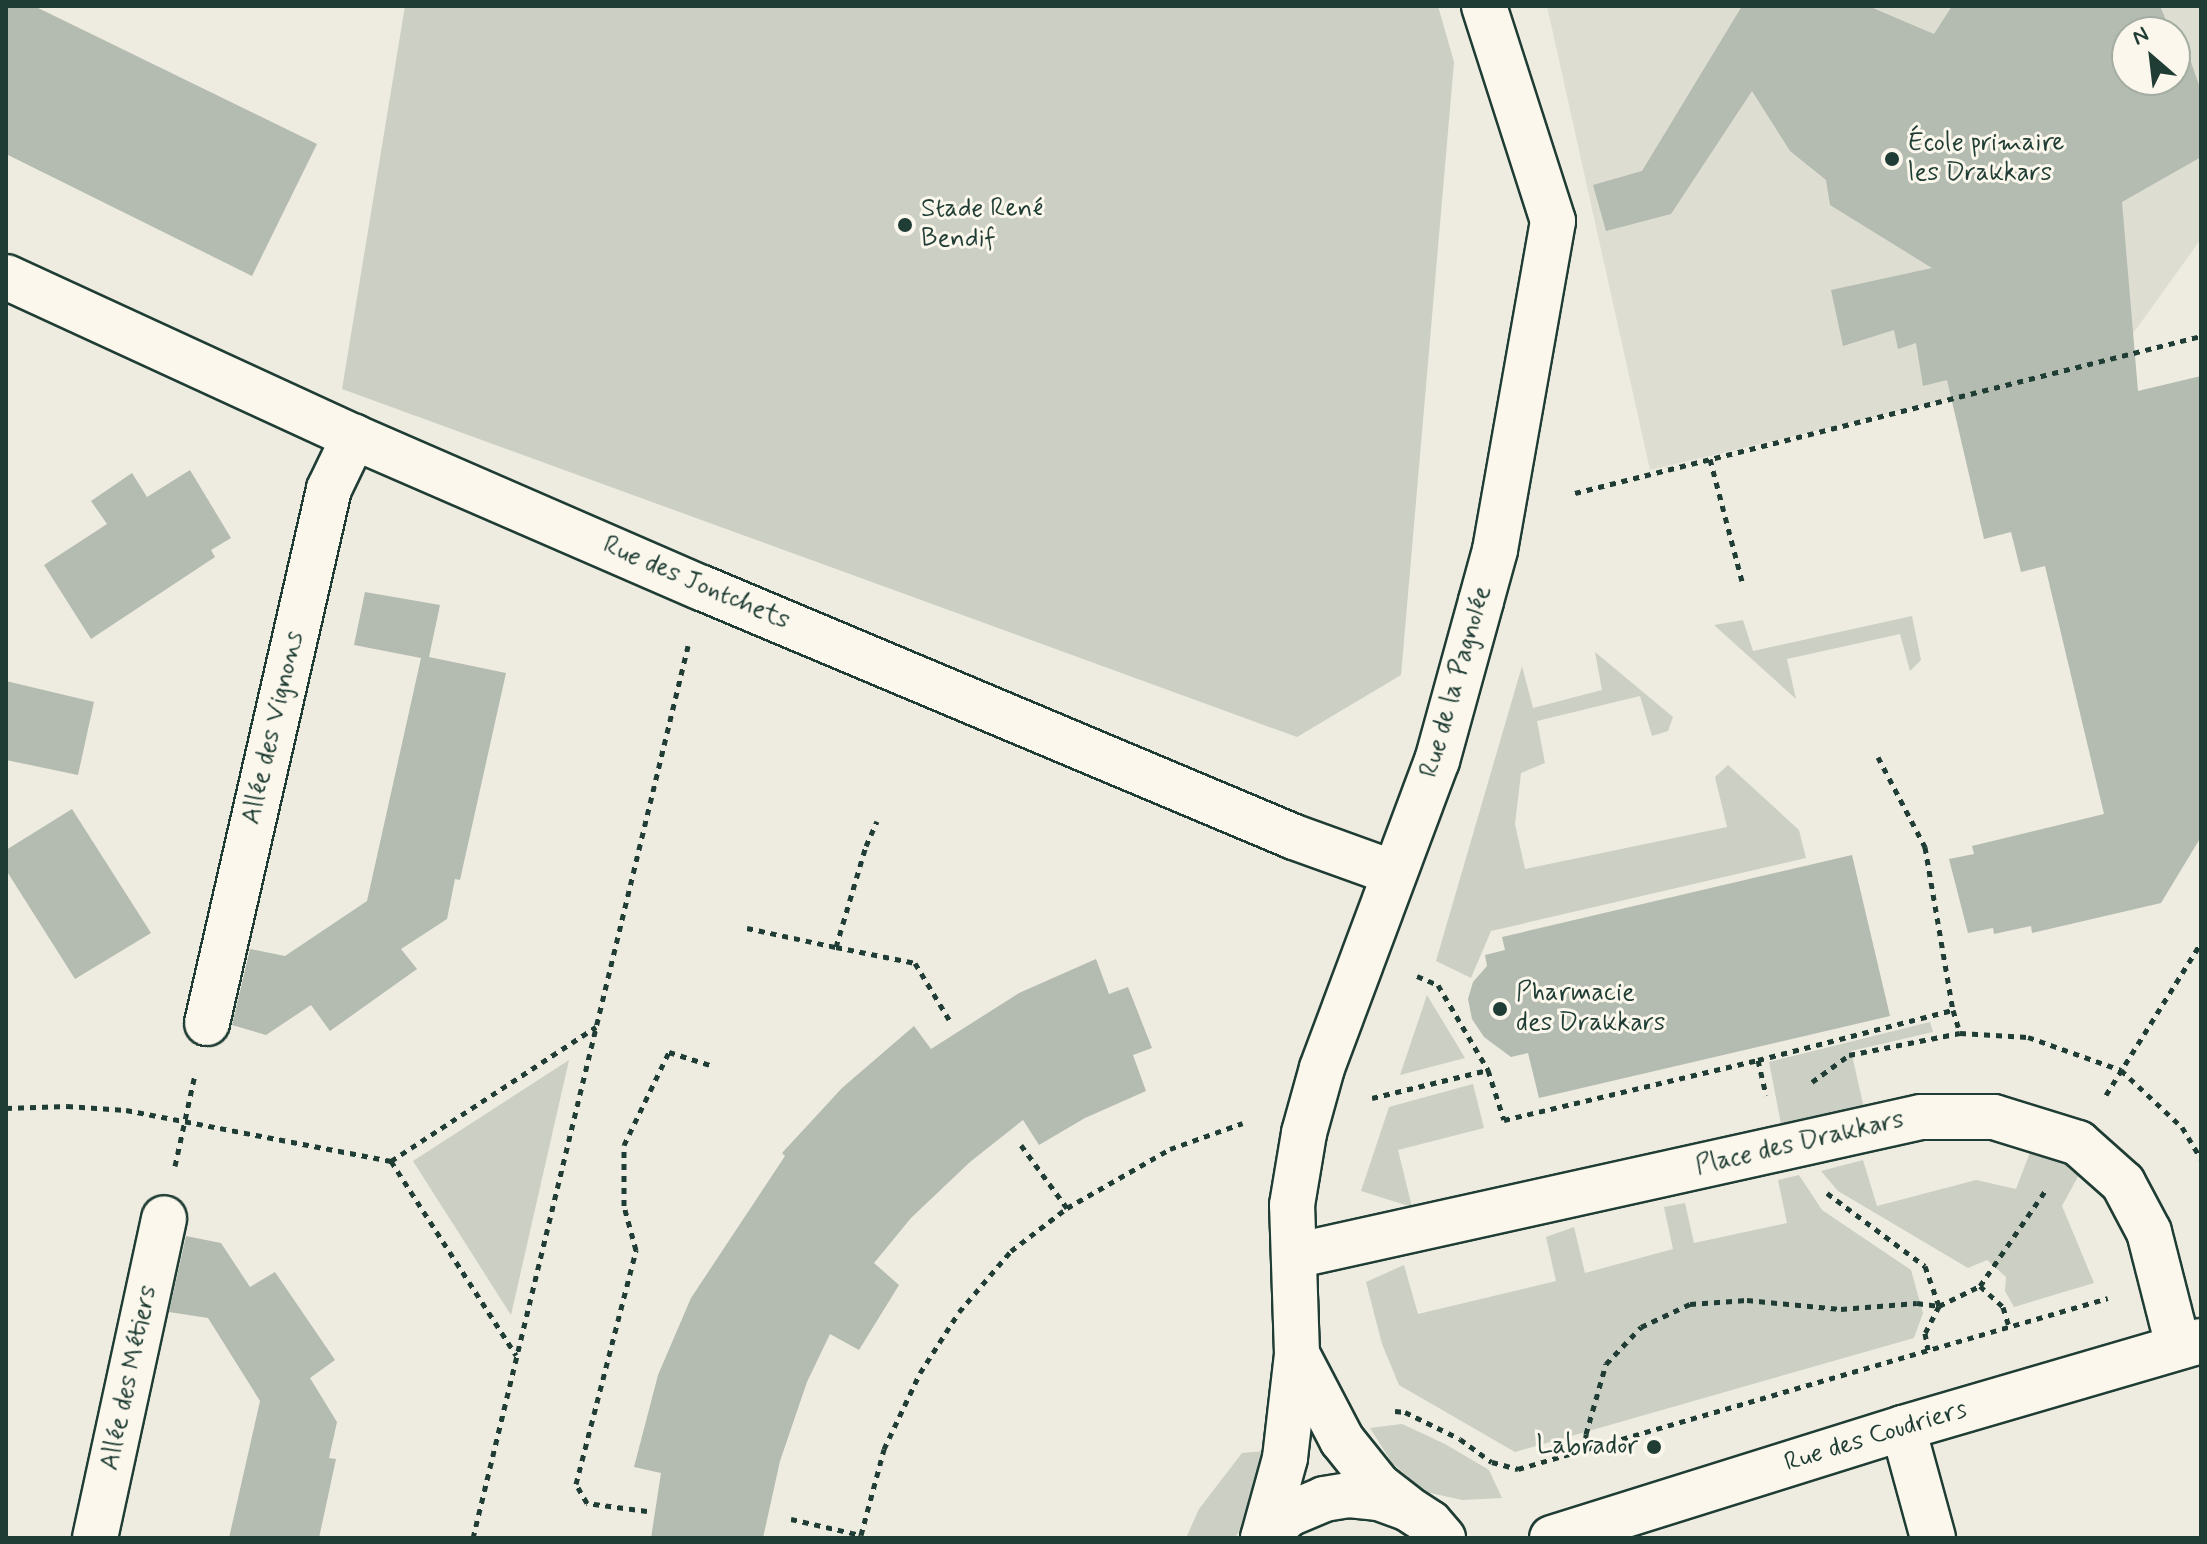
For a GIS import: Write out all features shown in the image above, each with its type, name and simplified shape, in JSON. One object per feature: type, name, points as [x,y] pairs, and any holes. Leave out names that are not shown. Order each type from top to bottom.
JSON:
[{"type":"street","name":"Rue de la Pagnolée","points":[[1263,1538],[1285,1458],[1297,1354],[1292,1205],[1308,1120],[1322,1068],[1437,761],[1495,550],[1553,221],[1484,6]]},
{"type":"street","name":"Rue des Jontchets","points":[[6,277],[354,437],[1294,837],[1394,873]]},
{"type":"street","name":"Allée des Vignons","points":[[207,1023],[329,489],[354,437]]},
{"type":"street","name":"Place des Drakkars","points":[[1294,1256],[1921,1117],[1994,1117],[2078,1143],[2123,1183],[2149,1232],[2190,1344]]},
{"type":"street","name":"Allée des Métiers","points":[[95,1538],[164,1218]]},
{"type":"street","name":"Rue des Coudriers","points":[[1552,1538],[1903,1428],[2190,1344]]},
{"type":"street","points":[[1297,1354],[1342,1440],[1378,1485],[1430,1523],[1443,1538]]},
{"type":"street","points":[[1903,1428],[1933,1538]]},
{"type":"street","points":[[1263,1538],[1289,1514],[1324,1499],[1349,1495],[1379,1498],[1407,1508]]},
{"type":"path","points":[[1575,493],[2201,336]]},
{"type":"path","points":[[1710,459],[1742,581]]},
{"type":"path","points":[[473,1538],[688,646]]},
{"type":"path","points":[[1878,757],[1925,847],[1953,1010],[1960,1033]]},
{"type":"path","points":[[836,947],[866,846],[877,821]]},
{"type":"path","points":[[747,928],[915,963],[950,1021]]},
{"type":"path","points":[[1585,1450],[1586,1434],[1606,1364],[1641,1327],[1690,1304],[1747,1300],[1841,1309],[1917,1303],[1939,1306],[1980,1286],[2078,1143],[2201,943]]},
{"type":"path","points":[[1405,971],[1438,985],[1488,1070]]},
{"type":"path","points":[[1758,1060],[1953,1010]]},
{"type":"path","points":[[164,1218],[207,1023]]},
{"type":"path","points":[[6,1108],[67,1106],[126,1110],[391,1161],[596,1027]]},
{"type":"path","points":[[647,1511],[587,1503],[576,1484],[636,1250],[624,1206],[624,1145],[669,1052],[713,1066]]},
{"type":"path","points":[[791,1519],[860,1536],[884,1449],[936,1349],[959,1312],[1011,1251],[1067,1208],[1170,1149],[1243,1123]]},
{"type":"path","points":[[1021,1145],[1067,1208]]},
{"type":"path","points":[[391,1161],[517,1357]]},
{"type":"path","points":[[1980,1286],[2003,1307],[2009,1327]]},
{"type":"path","points":[[1395,1411],[1405,1412],[1460,1439],[1492,1462],[1518,1469],[2115,1295]]},
{"type":"path","points":[[1928,1350],[1925,1333],[1939,1306]]},
{"type":"shaded area","name":"Stade René Bendif","points":[[405,6],[1438,6],[1454,62],[1401,675],[1297,737],[342,389]]},
{"type":"shaded area","name":"École primaire les Drakkars","points":[[1547,6],[2201,6],[2201,239],[2114,360],[1650,470]]},
{"type":"shaded area","points":[[1912,616],[1921,660],[1910,671],[1900,634],[1787,659],[1796,699],[1714,625],[1743,620],[1753,651]]},
{"type":"shaded area","points":[[1595,652],[1673,717],[1668,731],[1652,736],[1640,696],[1537,721],[1545,763],[1521,773],[1515,824],[1525,869],[1727,827],[1715,777],[1728,765],[1799,830],[1806,858],[1491,931],[1471,978],[1436,961],[1522,666],[1533,708],[1602,690]]},
{"type":"shaded area","points":[[1427,995],[1465,1058],[1400,1075]]},
{"type":"shaded area","points":[[1930,1022],[1933,1032],[1851,1051],[1864,1108],[1781,1124],[1769,1062]]},
{"type":"shaded area","points":[[569,1060],[511,1315],[413,1161]]},
{"type":"shaded area","points":[[1473,1084],[1484,1128],[1398,1150],[1412,1207],[1361,1191],[1389,1107]]},
{"type":"shaded area","points":[[2032,1147],[2081,1171],[2062,1206],[2094,1283],[2014,1307],[2005,1291],[2006,1277],[1987,1260],[1968,1268],[1838,1191],[1821,1171],[1863,1160],[1877,1206],[1976,1180],[2016,1189]]},
{"type":"shaded area","points":[[1799,1175],[1822,1210],[1911,1270],[1923,1313],[1914,1338],[1515,1452],[1399,1385],[1382,1344],[1366,1282],[1404,1265],[1418,1314],[1556,1281],[1546,1237],[1574,1227],[1585,1273],[1673,1249],[1664,1207],[1685,1203],[1694,1243],[1787,1223],[1778,1180]]},
{"type":"shaded area","points":[[1402,1424],[1445,1444],[1489,1470],[1502,1498],[1462,1500],[1426,1492],[1392,1463],[1370,1428]]},
{"type":"shaded area","points":[[1265,1451],[1254,1506],[1235,1538],[1186,1538],[1199,1509],[1242,1453]]},
{"type":"building","points":[[6,6],[34,6],[317,144],[252,276],[6,154]]},
{"type":"building","points":[[1742,6],[1868,6],[1934,34],[1952,6],[2160,6],[2164,16],[2111,16],[2111,96],[2191,96],[2191,62],[2201,91],[2201,157],[2122,202],[2138,391],[2201,376],[2201,837],[2161,903],[2032,933],[2031,926],[1994,934],[1993,928],[1968,933],[1949,859],[1974,854],[1972,846],[2104,814],[2045,566],[2021,572],[2011,532],[1984,539],[1947,380],[1923,386],[1916,343],[1898,349],[1894,330],[1843,346],[1831,290],[1932,268],[1830,205],[1826,180],[1790,151],[1752,91],[1671,214],[1606,231],[1593,185],[1642,171]]},
{"type":"building","points":[[190,470],[231,538],[211,550],[215,557],[91,639],[44,565],[107,524],[91,501],[132,473],[147,497]]},
{"type":"building","points":[[365,592],[440,605],[429,657],[506,673],[460,880],[455,879],[447,919],[401,949],[417,969],[330,1031],[311,1005],[266,1035],[232,1025],[250,949],[285,956],[367,901],[421,658],[354,645]]},
{"type":"building","points":[[6,681],[94,702],[78,775],[6,760]]},
{"type":"building","points":[[72,809],[151,933],[75,979],[6,870],[6,850]]},
{"type":"building","points":[[1852,855],[1890,1016],[1539,1098],[1528,1053],[1511,1057],[1484,1037],[1472,1019],[1468,999],[1473,982],[1487,966],[1485,955],[1505,950],[1502,937]]},
{"type":"building","points":[[1096,959],[1109,994],[1128,987],[1152,1048],[1133,1055],[1146,1091],[1085,1118],[1039,1145],[1023,1120],[970,1162],[911,1218],[874,1263],[899,1285],[859,1350],[830,1334],[807,1382],[780,1461],[763,1538],[651,1538],[661,1473],[634,1467],[658,1375],[691,1298],[785,1156],[782,1153],[842,1088],[914,1026],[931,1049],[1019,993]]},
{"type":"building","points":[[186,1236],[221,1243],[250,1287],[275,1272],[335,1360],[310,1378],[337,1422],[329,1458],[336,1459],[319,1538],[229,1538],[260,1401],[208,1318],[169,1312]]},
{"type":"place","name":"École primaire les Drakkars","points":[[1892,159]]},
{"type":"place","name":"Stade René Bendif","points":[[905,225]]},
{"type":"place","name":"Pharmacie des Drakkars","points":[[1500,1009]]},
{"type":"place","name":"Labrador","points":[[1654,1447]]}]
